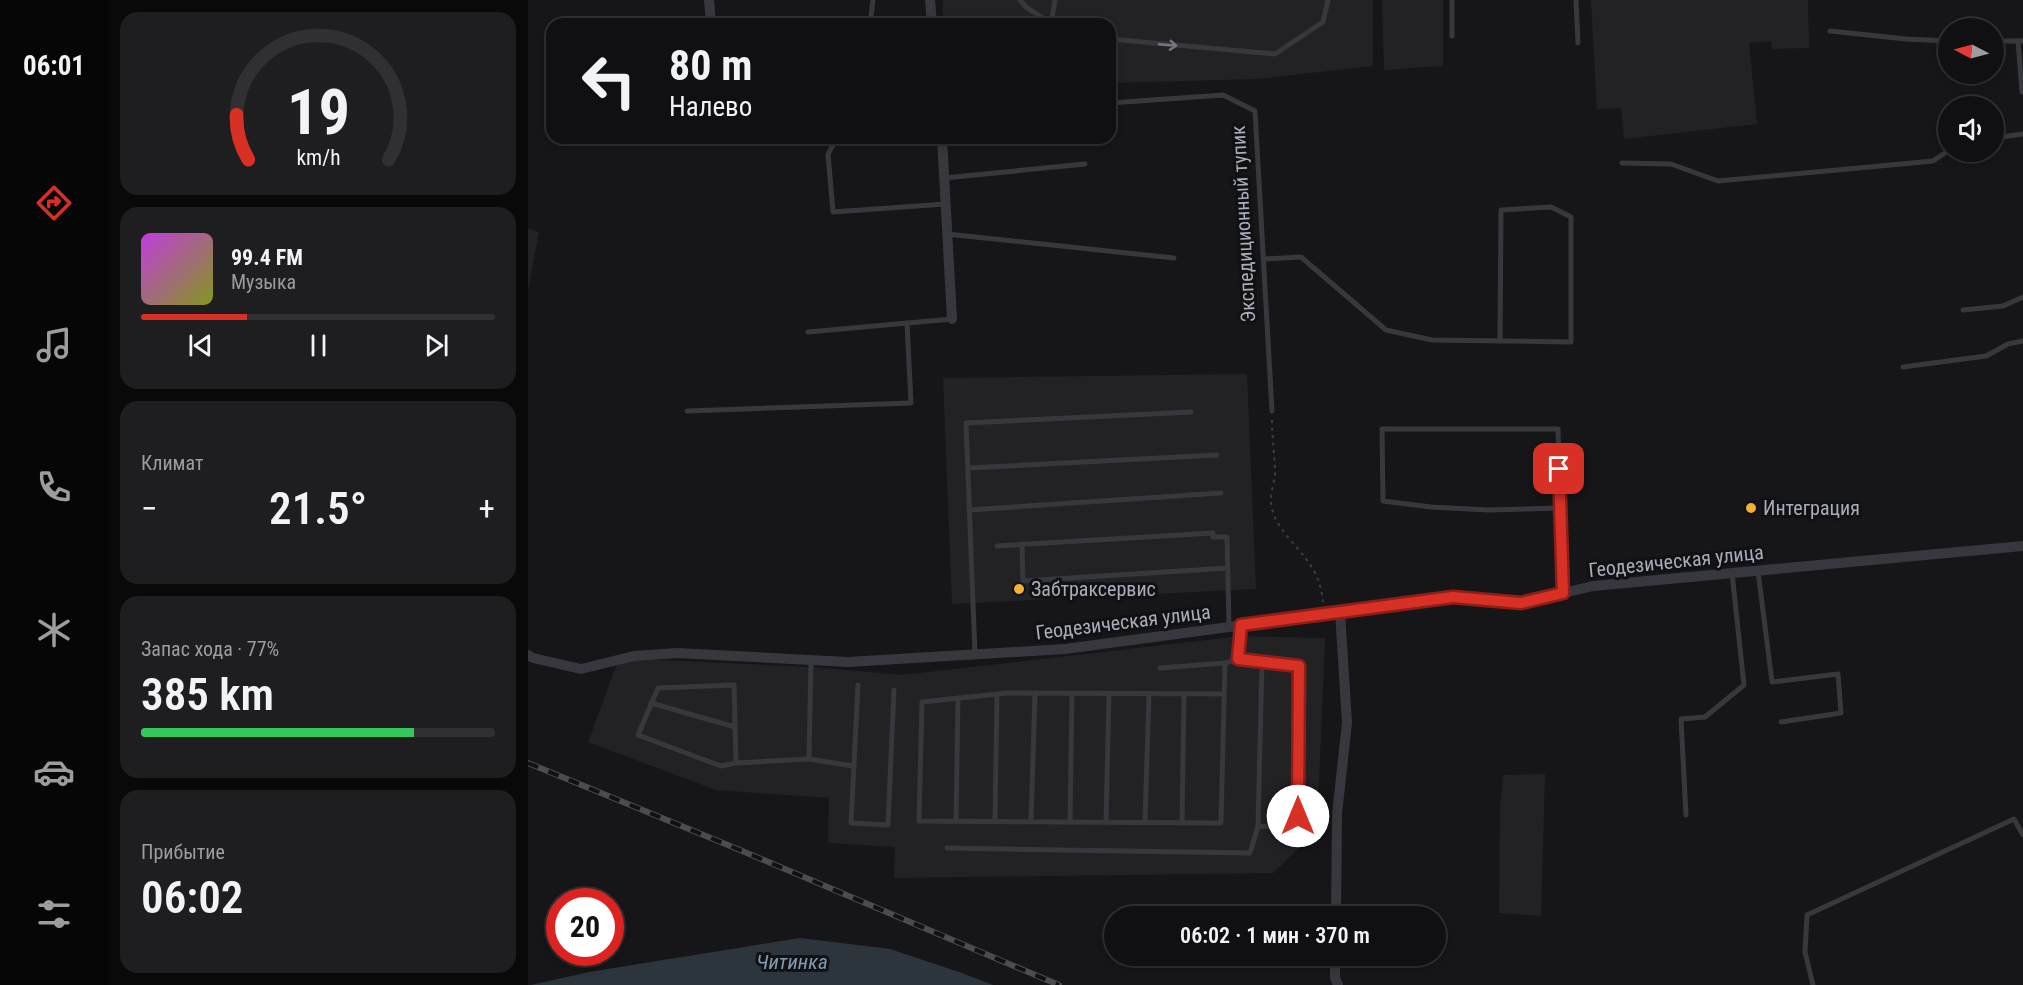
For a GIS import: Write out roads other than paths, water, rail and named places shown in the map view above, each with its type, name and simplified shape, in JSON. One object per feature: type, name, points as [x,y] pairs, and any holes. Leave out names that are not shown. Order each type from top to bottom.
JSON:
[{"type":"street","points":[[710,0],[711,18]]},
{"type":"street","points":[[930,0],[932,18]]},
{"type":"street","points":[[942,144],[952,319]]},
{"type":"street","name":"Геодезическая улица","points":[[528,655],[581,669],[654,654],[677,653],[849,662],[1065,649],[1453,597],[1521,603],[1593,586],[2023,546]]},
{"type":"street","points":[[1336,906],[1337,814],[1347,723],[1340,612]]},
{"type":"street","points":[[1335,966],[1335,978],[1338,985]]},
{"type":"lane","points":[[871,18],[873,0]]},
{"type":"lane","points":[[1020,0],[1043,18]]},
{"type":"lane","points":[[1053,18],[1055,0]]},
{"type":"lane","points":[[1116,40],[1275,54],[1323,22],[1328,0]]},
{"type":"lane","points":[[1452,0],[1452,36]]},
{"type":"lane","points":[[1576,0],[1578,43]]},
{"type":"lane","points":[[1830,31],[1938,41]]},
{"type":"lane","points":[[2004,41],[2021,41],[2022,92]]},
{"type":"lane","name":"Экспедиционный тупик","points":[[1116,103],[1223,95],[1255,111],[1272,411]]},
{"type":"lane","points":[[2004,137],[2023,134]]},
{"type":"lane","points":[[834,144],[828,154],[833,212],[945,204]]},
{"type":"lane","points":[[1622,163],[1671,164],[1718,181],[1933,161],[1938,158]]},
{"type":"lane","points":[[944,178],[1085,164]]},
{"type":"lane","points":[[1263,259],[1301,257],[1386,330],[1432,340],[1500,341],[1571,342],[1571,217],[1551,207],[1501,210],[1500,341]]},
{"type":"lane","points":[[947,234],[1174,258]]},
{"type":"lane","points":[[1963,310],[2003,306],[2023,297]]},
{"type":"lane","points":[[808,332],[952,319]]},
{"type":"lane","points":[[687,411],[911,403],[907,323]]},
{"type":"lane","points":[[1904,367],[1986,356],[2008,344],[2023,341]]},
{"type":"lane","points":[[975,654],[966,423],[1191,412]]},
{"type":"lane","points":[[1560,508],[1488,510],[1431,507],[1383,501],[1382,429],[1558,429],[1563,593]]},
{"type":"lane","points":[[968,468],[1217,454]]},
{"type":"lane","points":[[969,510],[1221,493]]},
{"type":"lane","points":[[997,546],[1213,532],[1213,537],[1227,537],[1229,627]]},
{"type":"lane","points":[[1022,545],[1023,581],[1228,568]]},
{"type":"lane","points":[[1758,571],[1772,682],[1838,674],[1841,713],[1781,722]]},
{"type":"lane","points":[[1686,815],[1681,719],[1705,717],[1744,685],[1732,573]]},
{"type":"lane","points":[[1238,659],[1241,625]]},
{"type":"lane","points":[[1160,668],[1225,663],[1238,659],[1299,666],[1298,816],[1291,828],[1258,826]]},
{"type":"lane","points":[[809,759],[811,660]]},
{"type":"lane","points":[[947,848],[1250,853],[1258,826],[1262,662]]},
{"type":"lane","points":[[1224,694],[997,694],[922,702],[919,821],[1221,823],[1225,663]]},
{"type":"lane","points":[[736,763],[734,685],[658,688],[638,735],[722,766],[736,763],[809,759],[853,766]]},
{"type":"lane","points":[[858,685],[851,823],[888,825],[894,690]]},
{"type":"lane","points":[[1031,822],[1035,693]]},
{"type":"lane","points":[[1070,822],[1072,693]]},
{"type":"lane","points":[[1106,822],[1109,693]]},
{"type":"lane","points":[[995,821],[997,694]]},
{"type":"lane","points":[[1145,822],[1149,694]]},
{"type":"lane","points":[[1182,823],[1184,694]]},
{"type":"lane","points":[[956,821],[958,698]]},
{"type":"lane","points":[[651,704],[735,727]]},
{"type":"lane","points":[[1813,985],[1804,952],[1807,915],[2014,819],[2023,835]]},
{"type":"water","name":"Читинка","points":[[800,938],[890,949],[993,985],[531,985],[589,972]]},
{"type":"railway","points":[[528,763],[1059,985]]},
{"type":"place","name":"Интеграция","points":[[1751,508]]},
{"type":"place","name":"Забтраксервис","points":[[1019,589]]}]
